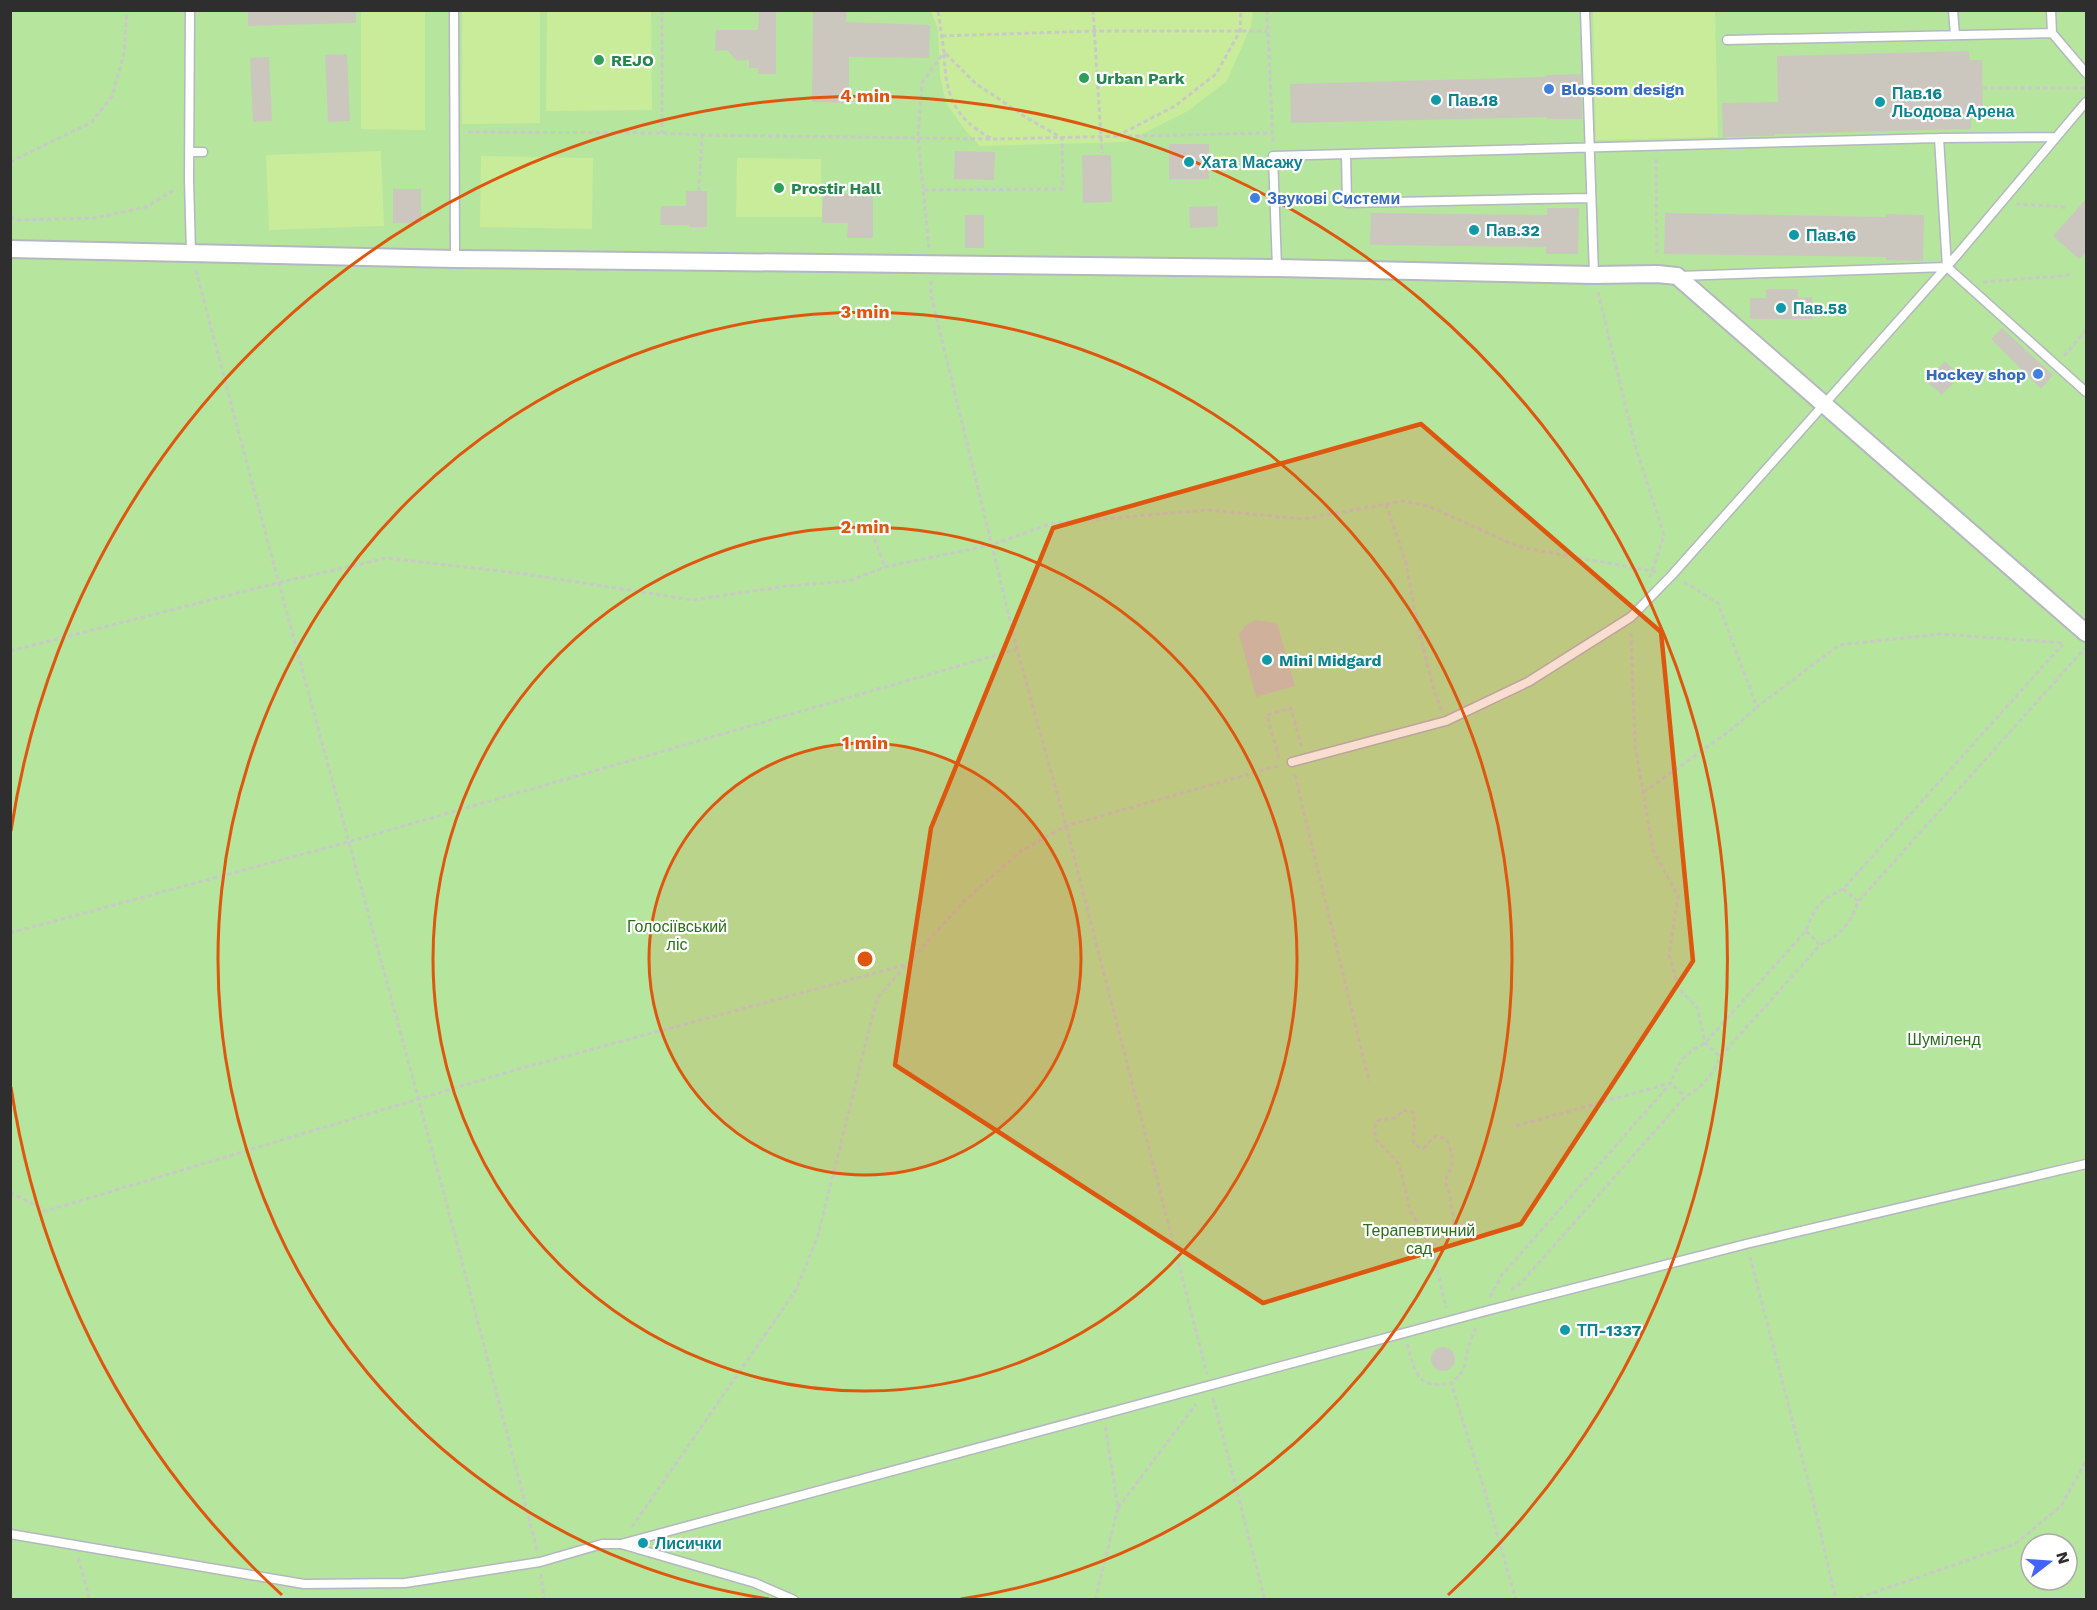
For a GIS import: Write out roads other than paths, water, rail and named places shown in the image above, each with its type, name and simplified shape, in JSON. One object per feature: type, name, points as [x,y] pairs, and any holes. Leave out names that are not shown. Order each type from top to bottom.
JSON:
[{"type":"street","points":[[10,249],[455,259],[1277,268],[1677,276],[2085,630]]},
{"type":"lane","points":[[190,10],[191,253]]},
{"type":"lane","points":[[454,10],[455,259]]},
{"type":"lane","points":[[1586,10],[1594,275]]},
{"type":"lane","points":[[1953,10],[1955,35]]},
{"type":"lane","points":[[2051,10],[2052,33],[2086,73]]},
{"type":"lane","points":[[1726,40],[2052,33]]},
{"type":"lane","points":[[1292,762],[1446,721],[1528,682],[1631,617],[1672,575],[1947,267],[2086,102]]},
{"type":"lane","points":[[1939,138],[1947,267]]},
{"type":"lane","points":[[1277,268],[1273,156],[1939,138],[2056,138]]},
{"type":"lane","points":[[189,152],[203,152]]},
{"type":"lane","points":[[1346,154],[1347,203],[1591,198]]},
{"type":"lane","points":[[1677,276],[1947,267],[2086,392]]},
{"type":"lane","points":[[10,1534],[304,1584],[405,1583],[540,1562],[602,1544],[621,1544],[1482,1312],[1746,1244],[2086,1164]]},
{"type":"lane","points":[[621,1544],[755,1583],[794,1599]]},
{"type":"place","name":"REJO","points":[[599,60]]},
{"type":"place","name":"Urban Park","points":[[1084,78]]},
{"type":"place","name":"Blossom design","points":[[1549,89]]},
{"type":"place","name":"Пав.18","points":[[1436,100]]},
{"type":"place","name":"Пав.16 Льодова Арена","points":[[1880,102]]},
{"type":"place","name":"Хата Масажу","points":[[1189,162]]},
{"type":"place","name":"Prostir Hall","points":[[779,188]]},
{"type":"place","name":"Звукові Системи","points":[[1255,198]]},
{"type":"place","name":"Пав.32","points":[[1474,230]]},
{"type":"place","name":"Пав.16","points":[[1794,235]]},
{"type":"place","name":"Пав.58","points":[[1781,308]]},
{"type":"place","name":"Hockey shop","points":[[2038,374]]},
{"type":"place","name":"Mini Midgard","points":[[1267,660]]},
{"type":"place","name":"ТП-1337","points":[[1565,1330]]},
{"type":"place","name":"Лисички","points":[[643,1543]]},
{"type":"park label","name":"Голосіївський ліс","points":[[677,935]]},
{"type":"park label","name":"Шуміленд","points":[[1944,1039]]},
{"type":"park label","name":"Терапевтичний сад","points":[[1419,1239]]}]
